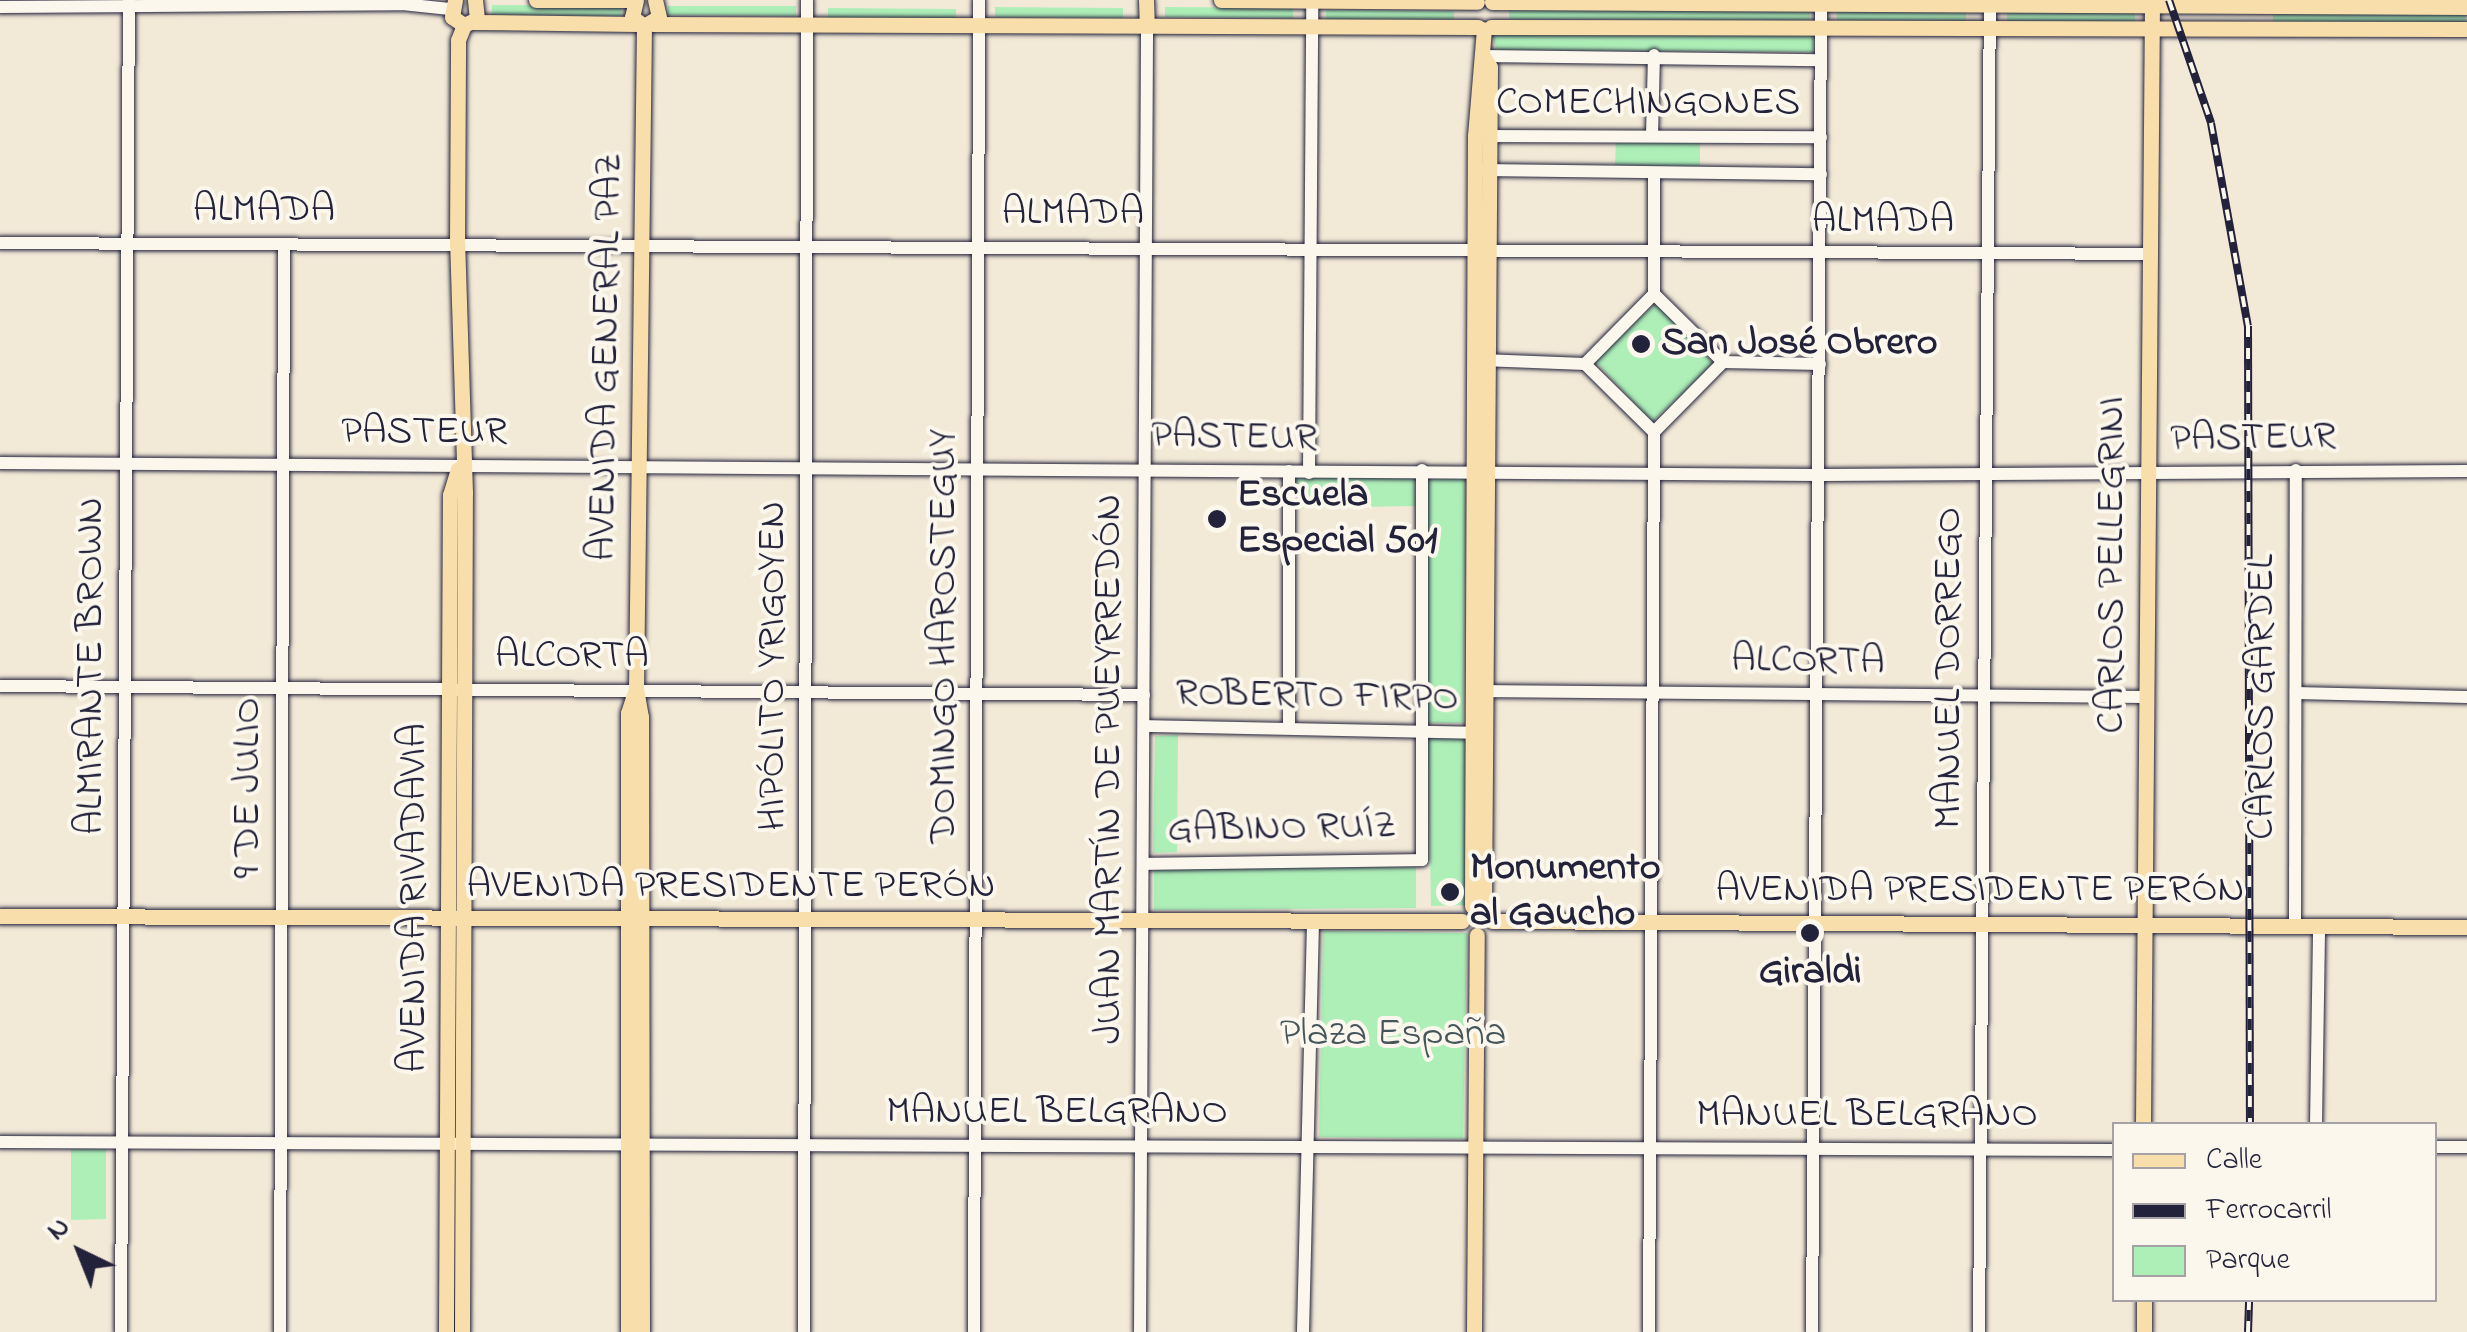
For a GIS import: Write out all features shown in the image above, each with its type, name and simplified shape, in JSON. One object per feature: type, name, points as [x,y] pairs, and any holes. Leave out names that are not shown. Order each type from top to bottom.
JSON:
[{"type":"main road","name":"AVENIDA RIVADAVIA","points":[[462,1332],[455,1144],[456,690],[465,492],[459,465],[458,40],[469,23],[475,0]]},
{"type":"main road","points":[[536,0],[626,0]]},
{"type":"main road","points":[[636,0],[631,13],[645,24]]},
{"type":"main road","points":[[645,24],[660,13],[654,0]]},
{"type":"main road","points":[[1146,0],[1147,26]]},
{"type":"main road","points":[[1221,0],[2467,7]]},
{"type":"main road","points":[[1474,1332],[1477,935],[1483,911],[1478,733],[1481,136],[1490,67],[1483,56],[1484,28],[1499,12],[1484,1]]},
{"type":"main road","points":[[1484,1],[1470,16],[1484,28]]},
{"type":"main road","points":[[452,5],[469,23],[2467,29]]},
{"type":"main road","name":"CARLOS PELLEGRINI","points":[[2143,1122],[2146,254],[2152,6]]},
{"type":"main road","name":"AVENIDA GENERAL PAZ","points":[[642,1332],[628,713],[636,690],[645,24]]},
{"type":"main road","points":[[1477,935],[1462,920],[1483,911]]},
{"type":"main road","name":"AVENIDA PRESIDENTE PERÓN","points":[[1483,911],[1651,922],[2467,927]]},
{"type":"main road","name":"AVENIDA PRESIDENTE PERÓN","points":[[0,916],[1462,920]]},
{"type":"main road","name":"AVENIDA RIVADAVIA","points":[[446,1332],[455,1144]]},
{"type":"main road","name":"AVENIDA GENERAL PAZ","points":[[628,1332],[636,1144]]},
{"type":"main road","points":[[2144,1302],[2144,1332]]},
{"type":"street","name":"HIPÓLITO YRIGOYEN","points":[[804,1332],[807,0]]},
{"type":"street","name":"DOMINGO HAROSTEGUY","points":[[974,1332],[979,0]]},
{"type":"street","points":[[1309,473],[1312,0]]},
{"type":"street","points":[[0,7],[130,2],[452,5]]},
{"type":"street","name":"ALMIRANTE BROWN","points":[[122,1332],[130,2]]},
{"type":"street","points":[[1812,1332],[1817,1149],[1821,2]]},
{"type":"street","name":"MANUEL DORREGO","points":[[1979,1332],[1983,472],[1990,5]]},
{"type":"street","name":"JUAN MARTÍN DE PUEYRREDÓN","points":[[1140,1332],[1147,26]]},
{"type":"street","points":[[1483,56],[1654,55],[1821,60]]},
{"type":"street","points":[[1652,136],[1654,55]]},
{"type":"street","name":"COMECHINGONES","points":[[1481,136],[1822,137]]},
{"type":"street","points":[[1482,170],[1821,174]]},
{"type":"street","points":[[1585,364],[1654,294],[1654,173]]},
{"type":"street","name":"ALMADA","points":[[0,242],[2146,254]]},
{"type":"street","name":"9 DE JULIO","points":[[280,1332],[284,244]]},
{"type":"street","points":[[1654,294],[1723,362],[1820,364]]},
{"type":"street","points":[[1481,360],[1585,364],[1654,432]]},
{"type":"street","points":[[1649,1332],[1654,432],[1723,362]]},
{"type":"street","name":"PASTEUR","points":[[0,463],[1144,468],[1309,473],[2467,470]]},
{"type":"street","points":[[1422,470],[1422,730]]},
{"type":"street","name":"CARLOS GARDEL","points":[[2294,925],[2296,470]]},
{"type":"street","points":[[1289,471],[1289,726]]},
{"type":"street","name":"ALCORTA","points":[[0,686],[1144,695]]},
{"type":"street","name":"ALCORTA","points":[[1478,691],[2145,698]]},
{"type":"street","points":[[2296,693],[2467,697]]},
{"type":"street","name":"ROBERTO FIRPO","points":[[1146,726],[1289,726],[1478,733]]},
{"type":"street","name":"GABINO RUÍZ","points":[[1143,864],[1422,860],[1422,730]]},
{"type":"street","points":[[1303,1332],[1311,1147],[1313,922]]},
{"type":"street","points":[[2316,1122],[2319,928]]},
{"type":"street","name":"MANUEL BELGRANO","points":[[0,1142],[2112,1150]]},
{"type":"street","points":[[2437,1147],[2467,1146]]},
{"type":"green space","points":[[492,5],[621,6],[621,16],[492,15]]},
{"type":"green space","points":[[668,6],[796,6],[796,16],[668,15]]},
{"type":"green space","points":[[995,7],[1123,8],[1123,18],[995,17]]},
{"type":"green space","points":[[1165,7],[1293,8],[1293,18],[1165,17]]},
{"type":"green space","points":[[828,8],[956,9],[956,19],[828,18]]},
{"type":"green space","points":[[1509,9],[1810,11],[1810,20],[1509,19]]},
{"type":"green space","points":[[1326,10],[1454,11],[1454,21],[1326,20]]},
{"type":"green space","points":[[1837,10],[1966,11],[1966,21],[1837,20]]},
{"type":"green space","points":[[2007,12],[2135,12],[2135,22],[2007,21]]},
{"type":"green space","points":[[2273,12],[2466,14],[2466,24],[2273,22]]},
{"type":"green space","points":[[1813,32],[1813,52],[1497,50],[1491,33]]},
{"type":"green space","points":[[1616,139],[1700,141],[1700,166],[1615,165]]},
{"type":"green space","points":[[1657,302],[1714,364],[1652,422],[1595,361]]},
{"type":"green space","points":[[1414,474],[1415,506],[1293,508],[1294,476]]},
{"type":"green space","points":[[1428,478],[1466,479],[1463,723],[1427,723]]},
{"type":"green space","points":[[1178,735],[1177,852],[1153,853],[1155,736]]},
{"type":"green space","points":[[1466,737],[1469,905],[1431,906],[1428,738]]},
{"type":"green space","points":[[1416,867],[1416,908],[1154,910],[1154,869]]},
{"type":"green space","name":"Plaza España","points":[[1323,931],[1467,933],[1463,1139],[1319,1137]]},
{"type":"green space","points":[[71,1149],[106,1149],[106,1219],[71,1220]]},
{"type":"railway","points":[[2169,0],[2211,123],[2248,326],[2250,1122]]},
{"type":"railway","points":[[2248,1332],[2249,1302]]},
{"type":"place","name":"San José Obrero","points":[[1641,344]]},
{"type":"place","name":"Escuela Especial 501","points":[[1217,519]]},
{"type":"place","name":"Monumento al Gaucho","points":[[1450,892]]},
{"type":"place","name":"Giraldi","points":[[1810,933]]}]
